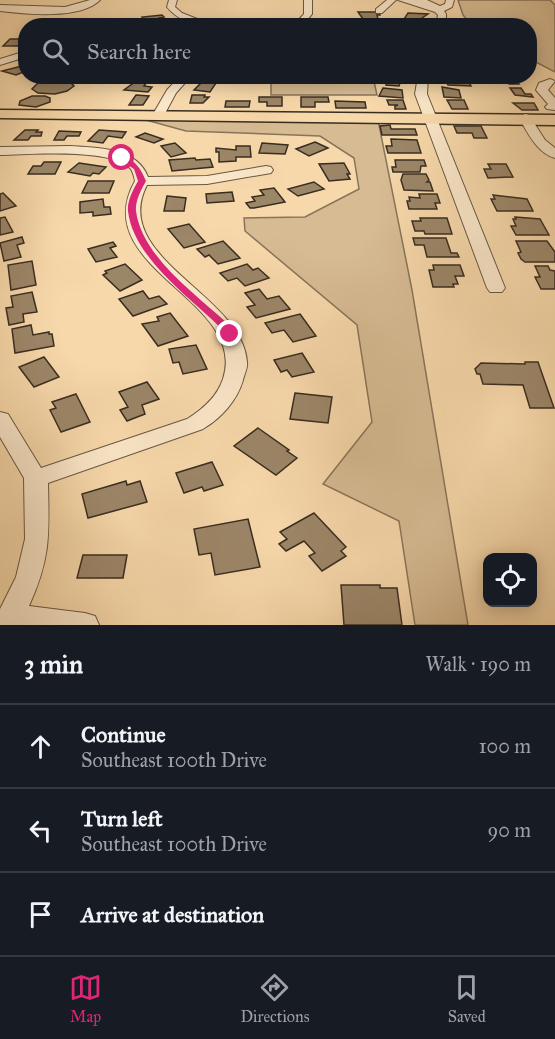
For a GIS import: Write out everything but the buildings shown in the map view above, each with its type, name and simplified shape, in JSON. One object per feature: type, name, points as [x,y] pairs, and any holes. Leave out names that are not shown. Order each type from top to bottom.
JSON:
[{"type":"main road","points":[[0,114],[525,118],[553,113]]},
{"type":"street","points":[[0,8],[68,9],[86,7],[96,0]]},
{"type":"street","points":[[173,0],[171,7],[175,13],[189,18]]},
{"type":"street","points":[[305,18],[309,14],[308,0]]},
{"type":"street","points":[[379,11],[392,0]]},
{"type":"street","points":[[402,0],[438,10],[449,5],[450,0]]},
{"type":"street","points":[[420,0],[435,6],[442,14],[442,18]]},
{"type":"street","points":[[0,62],[18,56]]},
{"type":"street","points":[[545,80],[542,90],[554,104],[553,113]]},
{"type":"street","points":[[158,116],[171,92],[178,84]]},
{"type":"street","points":[[421,84],[420,88],[429,117],[496,288]]},
{"type":"street","points":[[525,118],[540,142],[555,154]]},
{"type":"street","points":[[0,151],[88,152],[114,155],[134,164],[142,181]]},
{"type":"street","points":[[142,181],[207,180],[266,170]]},
{"type":"street","points":[[36,478],[195,424],[224,399],[233,383],[237,368],[236,354],[225,326],[153,258],[139,238],[131,209],[142,181]]},
{"type":"street","points":[[0,419],[36,478],[37,539],[29,577],[8,620],[85,625]]},
{"type":"shaded area","points":[[458,0],[550,0],[555,5],[555,72],[537,63],[537,18],[465,18]]},
{"type":"shaded area","points":[[271,84],[375,84],[377,95],[271,95]]},
{"type":"shaded area","points":[[146,120],[378,120],[412,290],[468,625],[415,625],[399,521],[323,484],[372,422],[357,325],[245,231],[244,218],[305,217],[359,189],[354,158],[320,136],[186,131]]},
{"type":"route","points":[[122,158],[134,164],[142,181],[131,209],[134,225],[144,247],[225,326],[230,334]]}]
